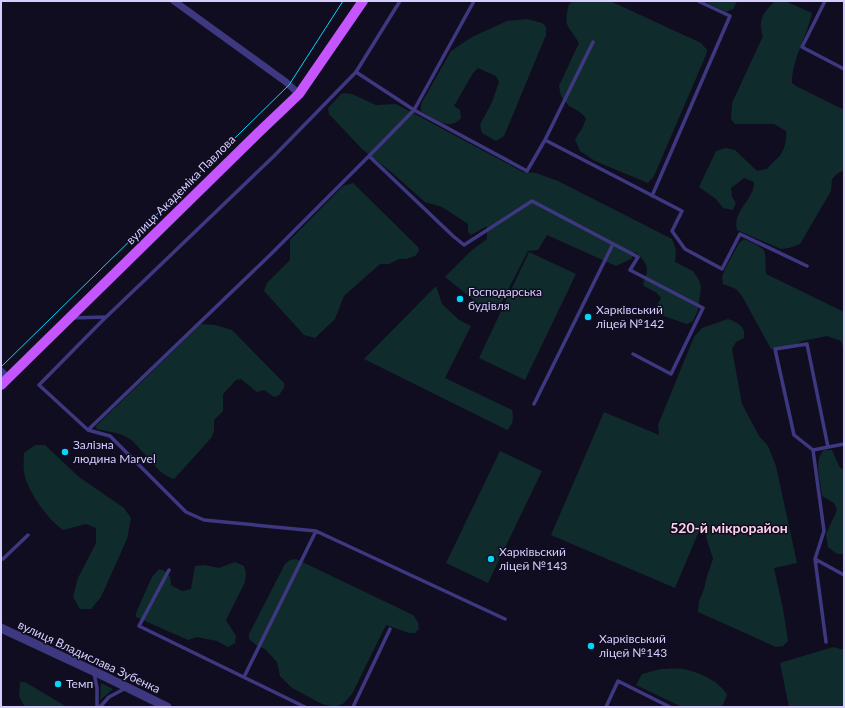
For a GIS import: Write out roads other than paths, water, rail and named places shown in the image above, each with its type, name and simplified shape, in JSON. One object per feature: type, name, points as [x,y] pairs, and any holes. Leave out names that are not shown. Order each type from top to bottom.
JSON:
[{"type":"main road","name":"вулиця Академіка Павлова","points":[[3,378],[68,319],[256,135],[300,94],[363,1]]},
{"type":"street","points":[[174,1],[286,82],[300,94]]},
{"type":"street","name":"вулиця Владислава Зубенка","points":[[1,628],[167,707]]},
{"type":"lane","points":[[400,1],[356,72],[274,156],[106,317],[38,385],[88,430],[110,436],[186,512],[204,520],[316,531],[506,619]]},
{"type":"lane","points":[[88,430],[369,156],[414,110],[474,1]]},
{"type":"lane","points":[[652,196],[730,16],[698,1]]},
{"type":"lane","points":[[825,1],[802,47],[844,68]]},
{"type":"lane","points":[[356,72],[414,110],[527,171],[545,140],[593,42]]},
{"type":"lane","points":[[545,140],[682,211],[672,231],[685,249],[722,269],[740,234],[807,266]]},
{"type":"lane","points":[[369,156],[464,245],[532,201],[638,257],[630,270],[703,308],[671,374],[633,354]]},
{"type":"lane","points":[[534,404],[613,244]]},
{"type":"lane","points":[[68,319],[106,317]]},
{"type":"lane","points":[[826,642],[815,560],[824,531],[813,450],[794,435],[775,349],[807,344],[828,447]]},
{"type":"lane","points":[[813,450],[844,444]]},
{"type":"lane","points":[[244,677],[316,531]]},
{"type":"lane","points":[[1,558],[3,560],[28,535]]},
{"type":"lane","points":[[815,560],[844,575]]},
{"type":"lane","points":[[169,570],[139,626],[305,707]]},
{"type":"lane","points":[[353,707],[390,629]]},
{"type":"lane","points":[[93,671],[97,688],[97,707]]},
{"type":"lane","points":[[606,707],[618,681],[670,707]]},
{"type":"lane","points":[[100,707],[109,697],[128,688]]},
{"type":"tram line","points":[[1,367],[289,85],[343,1]]},
{"type":"place","name":"Господарська будівля","points":[[460,299]]},
{"type":"place","name":"Харківський ліцей №142","points":[[588,317]]},
{"type":"place","name":"Залізна людина Marvel","points":[[65,452]]},
{"type":"place","name":"Харківьский ліцей №143","points":[[491,559]]},
{"type":"place","name":"Харківський ліцей №143","points":[[591,646]]},
{"type":"place","name":"Темп","points":[[58,684]]},
{"type":"district","name":"520-й мікрорайон","points":[[729,528]]}]
